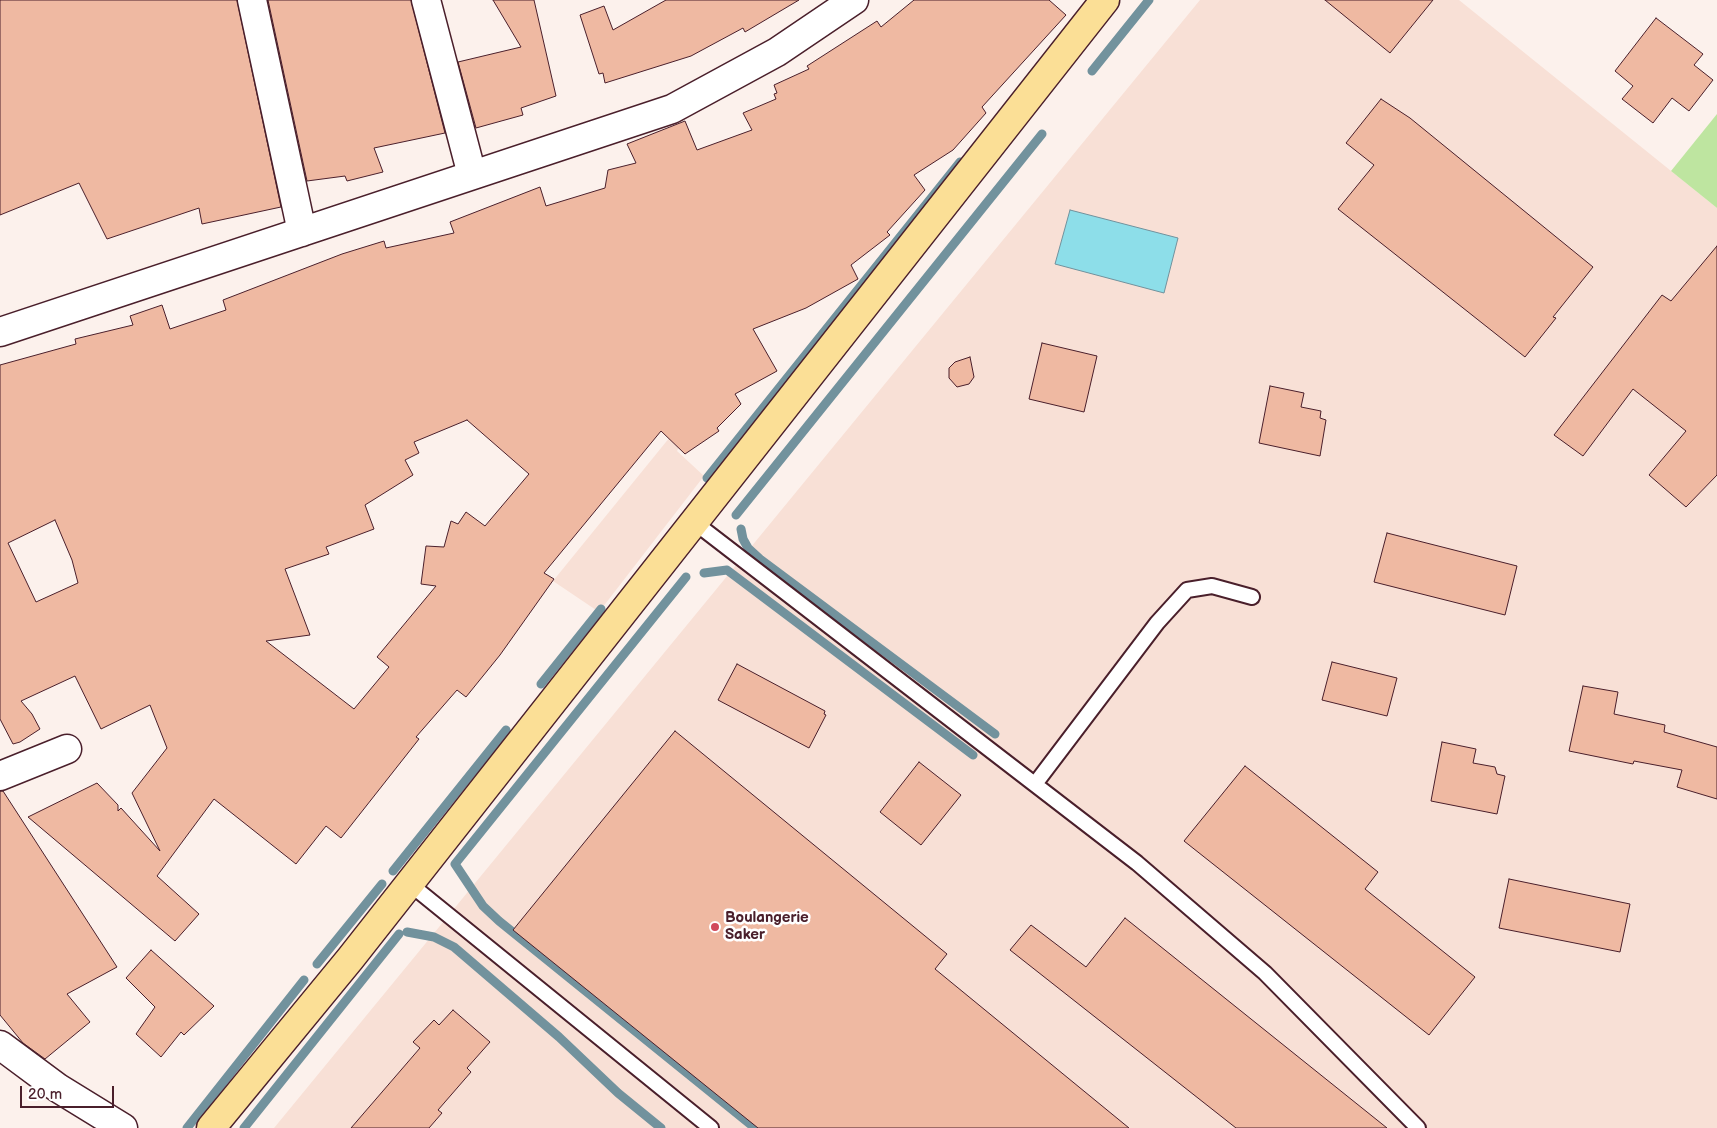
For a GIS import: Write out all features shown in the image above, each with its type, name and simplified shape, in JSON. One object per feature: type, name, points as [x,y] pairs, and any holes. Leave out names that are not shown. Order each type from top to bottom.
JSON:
[{"type":"main road","points":[[211,1128],[410,884],[1105,0]]},
{"type":"street","points":[[252,0],[302,232]]},
{"type":"street","points":[[426,0],[472,175]]},
{"type":"street","points":[[0,332],[672,109],[777,52],[854,0]]},
{"type":"street","points":[[0,776],[67,749]]},
{"type":"street","points":[[0,1045],[108,1125]]},
{"type":"lane","points":[[694,522],[1138,863],[1265,973],[1418,1128]]},
{"type":"lane","points":[[1035,784],[1157,623],[1187,590],[1212,586],[1252,598]]},
{"type":"lane","points":[[410,884],[711,1128]]},
{"type":"shaded area","points":[[1200,0],[1459,0],[1717,208],[1717,1128],[274,1128]]},
{"type":"shaded area","points":[[670,437],[680,445],[677,451],[704,476],[599,612],[553,581]]},
{"type":"green space","points":[[1717,114],[1717,208],[1671,171]]},
{"type":"water","points":[[1070,210],[1178,238],[1164,293],[1055,264]]},
{"type":"building","points":[[0,0],[237,0],[281,207],[202,224],[199,208],[107,239],[79,183],[0,215]]},
{"type":"building","points":[[268,0],[411,0],[445,133],[374,148],[383,172],[347,181],[345,176],[307,181]]},
{"type":"building","points":[[493,0],[534,0],[556,96],[521,108],[523,115],[476,128],[458,62],[521,47]]},
{"type":"building","points":[[666,0],[799,0],[745,32],[743,28],[691,56],[605,83],[603,73],[599,74],[580,15],[604,6],[613,30]]},
{"type":"building","points":[[914,0],[1049,0],[1066,15],[982,107],[986,113],[953,150],[914,175],[925,190],[887,232],[890,235],[851,265],[858,279],[806,308],[753,329],[777,371],[735,394],[741,404],[717,428],[719,431],[685,454],[661,431],[544,573],[554,579],[500,655],[466,697],[457,690],[416,737],[419,739],[341,838],[326,826],[296,864],[214,799],[157,876],[199,914],[175,941],[28,817],[97,783],[118,805],[118,811],[121,808],[160,851],[132,793],[167,748],[150,705],[101,729],[75,676],[21,701],[32,714],[40,729],[20,742],[13,744],[0,719],[0,365],[76,344],[75,339],[133,325],[130,316],[162,305],[170,329],[226,310],[223,300],[342,254],[384,241],[386,248],[454,233],[450,222],[540,187],[546,206],[605,188],[608,170],[636,163],[627,144],[685,121],[697,150],[752,130],[743,113],[776,99],[774,94],[777,93],[774,85],[809,69],[807,66],[877,21],[881,27]],"holes":[[[467,420],[529,474],[485,526],[466,512],[458,524],[451,521],[444,547],[426,546],[421,584],[436,586],[377,657],[389,667],[354,709],[266,641],[310,635],[285,569],[329,554],[326,547],[374,529],[365,505],[413,475],[405,460],[419,453],[414,442]],[[55,520],[72,560],[78,583],[36,602],[8,543]]]},
{"type":"building","points":[[1325,0],[1433,0],[1390,53]]},
{"type":"building","points":[[1656,18],[1703,54],[1694,65],[1713,80],[1689,111],[1672,98],[1653,123],[1622,99],[1633,86],[1615,71]]},
{"type":"building","points":[[1381,99],[1410,118],[1593,267],[1553,317],[1556,318],[1525,357],[1338,209],[1374,165],[1346,143]]},
{"type":"building","points":[[1717,246],[1717,475],[1686,507],[1649,475],[1686,431],[1633,389],[1583,456],[1554,435],[1662,295],[1671,301]]},
{"type":"building","points":[[1042,343],[1097,356],[1084,412],[1029,399]]},
{"type":"building","points":[[970,357],[974,377],[969,384],[957,387],[949,378],[949,368],[955,362]]},
{"type":"building","points":[[1270,386],[1304,393],[1301,407],[1321,411],[1320,418],[1326,420],[1320,456],[1259,443]]},
{"type":"building","points":[[1387,533],[1517,566],[1505,615],[1374,582]]},
{"type":"building","points":[[1332,662],[1397,678],[1387,716],[1322,700]]},
{"type":"building","points":[[737,664],[825,711],[824,714],[826,715],[809,748],[718,700]]},
{"type":"building","points":[[1583,686],[1618,692],[1614,714],[1665,725],[1664,732],[1717,747],[1717,799],[1677,787],[1682,770],[1634,761],[1633,764],[1569,751]]},
{"type":"building","name":"Boulangerie Saker","points":[[675,731],[947,954],[935,969],[1129,1128],[758,1128],[513,930]]},
{"type":"building","points":[[1442,742],[1476,749],[1473,763],[1495,767],[1497,774],[1505,776],[1497,814],[1431,801]]},
{"type":"building","points":[[919,762],[961,795],[921,845],[880,812]]},
{"type":"building","points":[[1245,766],[1378,872],[1365,889],[1475,977],[1429,1035],[1184,841]]},
{"type":"building","points":[[0,791],[3,791],[117,967],[67,994],[90,1022],[45,1059],[23,1043],[0,1015]]},
{"type":"building","points":[[1509,879],[1630,904],[1620,952],[1499,928]]},
{"type":"building","points":[[1125,918],[1387,1128],[1236,1128],[1010,950],[1031,925],[1086,967]]},
{"type":"building","points":[[151,950],[214,1006],[184,1035],[181,1032],[161,1057],[136,1034],[155,1007],[126,978]]},
{"type":"building","points":[[453,1010],[490,1042],[467,1068],[471,1072],[438,1110],[442,1113],[429,1128],[351,1128],[420,1048],[413,1042],[434,1020],[439,1025]]},
{"type":"waterway","points":[[1092,71],[1149,0]]},
{"type":"waterway","points":[[736,515],[1042,134]]},
{"type":"waterway","points":[[707,478],[960,162]]},
{"type":"waterway","points":[[741,529],[743,539],[748,548],[760,559],[995,734]]},
{"type":"waterway","points":[[704,573],[727,570],[973,755]]},
{"type":"waterway","points":[[686,577],[455,864],[483,906],[499,921],[755,1128]]},
{"type":"waterway","points":[[541,684],[601,609]]},
{"type":"waterway","points":[[393,871],[506,730]]},
{"type":"waterway","points":[[317,964],[382,884]]},
{"type":"waterway","points":[[407,932],[434,937],[454,947],[559,1037],[618,1093],[661,1128]]},
{"type":"waterway","points":[[244,1128],[399,934]]},
{"type":"waterway","points":[[187,1128],[304,980]]},
{"type":"place","name":"Boulangerie Saker","points":[[715,927]]}]
